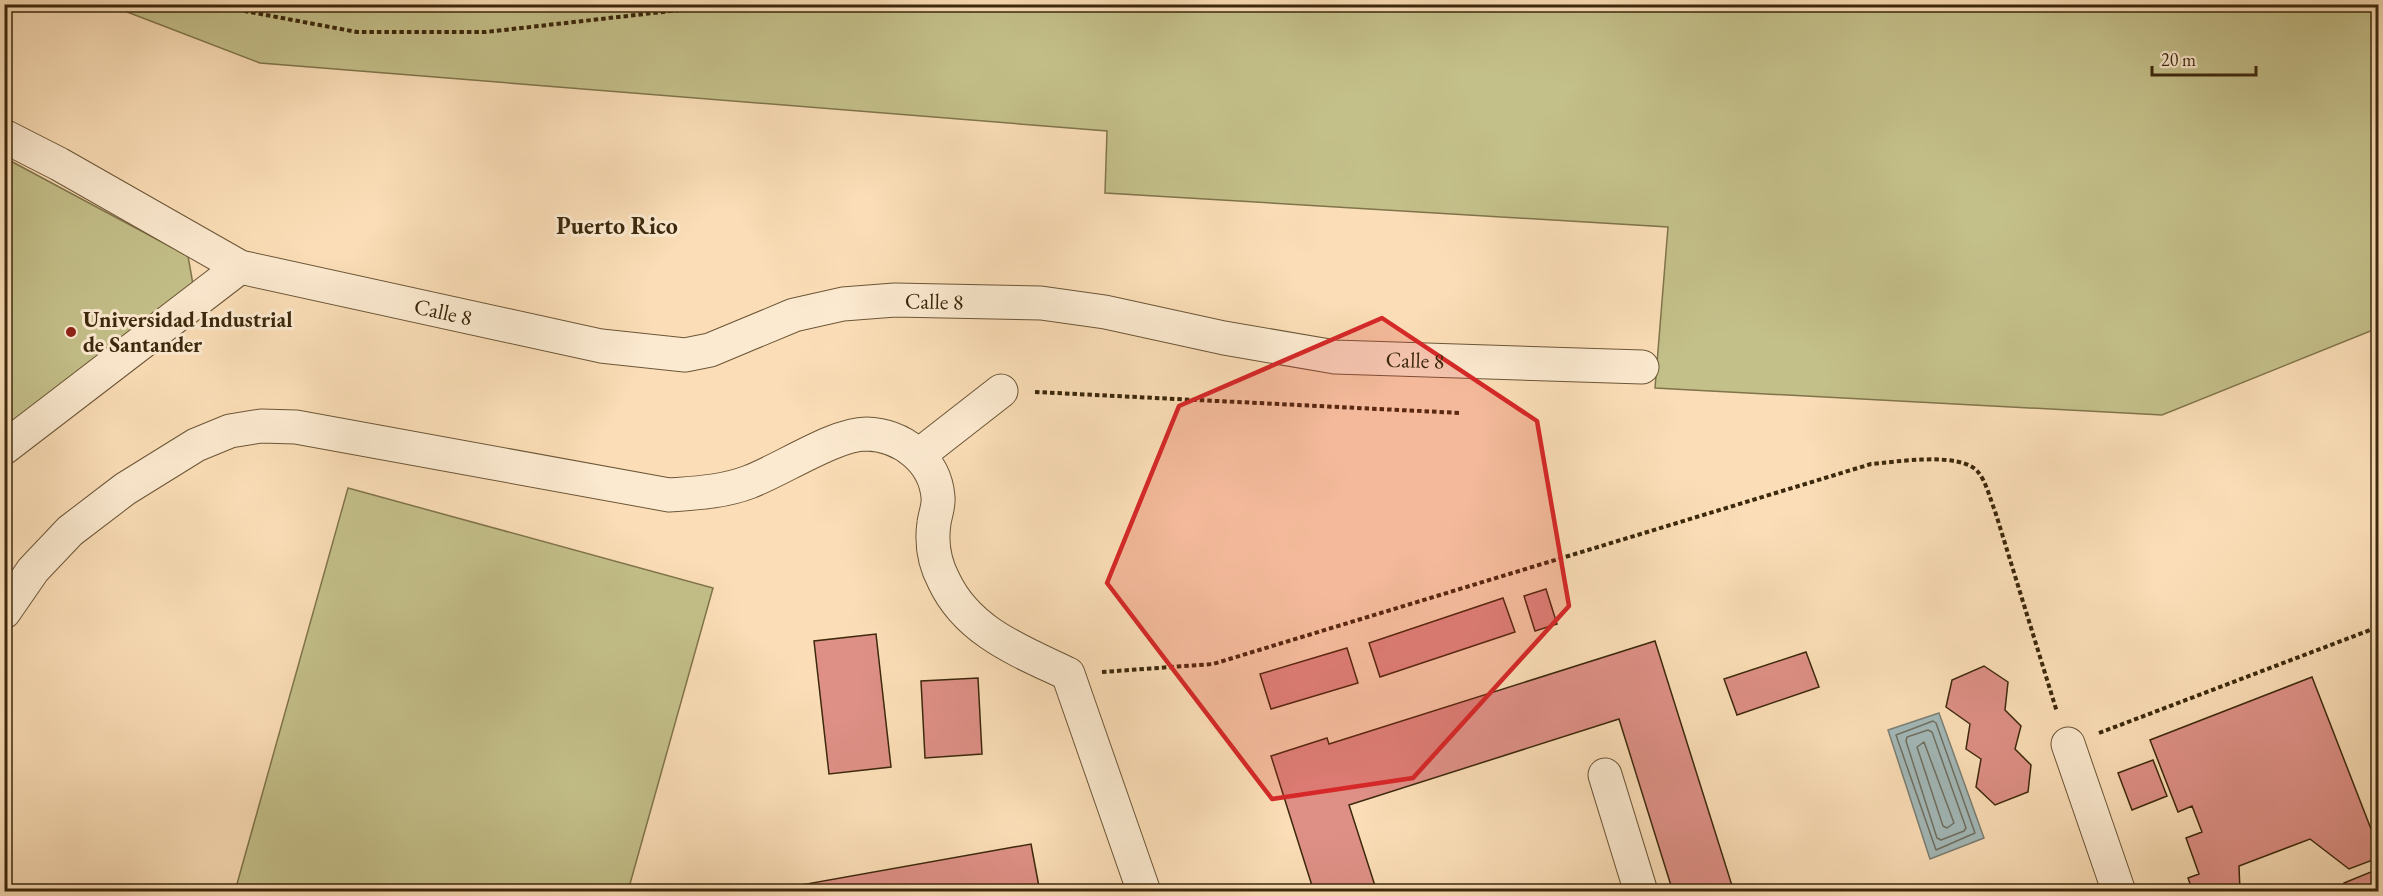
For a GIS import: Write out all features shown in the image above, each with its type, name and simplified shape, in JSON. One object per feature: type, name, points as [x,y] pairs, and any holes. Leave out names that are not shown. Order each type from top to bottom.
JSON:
[{"type":"street","name":"Calle 8","points":[[4,136],[59,164],[240,267],[551,336],[660,353],[685,355],[710,350],[794,315],[843,304],[917,301],[1041,303],[1105,312],[1224,338],[1335,357],[1642,367]]},
{"type":"street","points":[[4,448],[240,267]]},
{"type":"street","points":[[919,455],[1001,391]]},
{"type":"street","points":[[4,612],[33,570],[70,531],[135,482],[196,445],[230,431],[261,426],[296,427],[669,495],[713,492],[747,483],[846,437],[887,437],[906,445],[930,467],[939,499],[933,525],[935,558],[952,596],[970,619],[1002,643],[1068,674],[1144,891]]},
{"type":"street","points":[[2067,744],[2119,891]]},
{"type":"street","points":[[1605,775],[1641,891]]},
{"type":"path","points":[[207,4],[357,32],[486,32],[680,10],[778,4]]},
{"type":"path","points":[[1001,391],[1460,413]]},
{"type":"path","points":[[1068,674],[1213,664],[1871,464],[1941,459],[1969,465],[1978,472],[1982,479],[1995,511],[2067,744],[2379,627]]},
{"type":"highlighted area","points":[[1382,318],[1537,421],[1569,606],[1413,778],[1272,799],[1107,583],[1179,406]]},
{"type":"shaded area","points":[[109,5],[2378,5],[2378,328],[2162,415],[1655,388],[1668,227],[1105,193],[1107,131],[260,63]]},
{"type":"shaded area","name":"Universidad Industrial de Santander","points":[[5,158],[188,256],[194,290],[5,434]]},
{"type":"shaded area","points":[[348,488],[713,588],[628,891],[235,891]]},
{"type":"water","points":[[1939,713],[1984,838],[1930,859],[1888,730]]},
{"type":"building","points":[[1546,589],[1557,624],[1535,631],[1524,596]]},
{"type":"building","points":[[1503,598],[1515,632],[1380,677],[1369,643]]},
{"type":"building","points":[[876,634],[891,767],[829,774],[814,641]]},
{"type":"building","points":[[1655,641],[1734,892],[1673,892],[1619,719],[1349,805],[1377,892],[1314,892],[1271,756],[1327,738],[1329,744]]},
{"type":"building","points":[[1347,648],[1358,683],[1271,709],[1260,674]]},
{"type":"building","points":[[1806,652],[1819,687],[1737,715],[1724,679]]},
{"type":"building","points":[[1984,666],[2008,682],[2005,710],[2021,726],[2015,749],[2031,765],[2028,792],[1995,805],[1976,787],[1981,759],[1966,749],[1970,724],[1946,707],[1952,680]]},
{"type":"building","points":[[2312,677],[2378,847],[2378,858],[2349,869],[2310,839],[2239,866],[2240,892],[2193,892],[2188,878],[2199,874],[2186,838],[2202,832],[2192,806],[2178,812],[2150,740]]},
{"type":"building","points":[[978,678],[982,754],[925,758],[921,681]]},
{"type":"building","points":[[2153,760],[2167,796],[2132,810],[2118,773]]},
{"type":"building","points":[[1031,844],[1040,892],[785,892],[784,888]]},
{"type":"building","points":[[2378,869],[2378,892],[2347,892],[2344,883]]},
{"type":"place","name":"Universidad Industrial de Santander","points":[[71,332]]},
{"type":"district","name":"Puerto Rico","points":[[617,226]]}]
